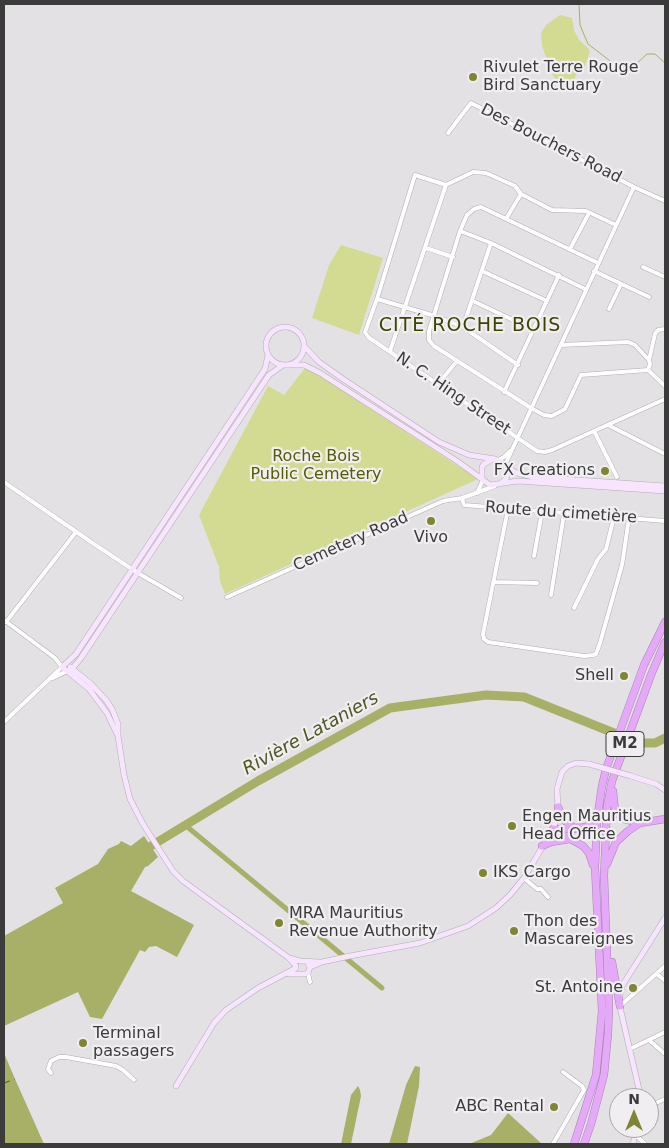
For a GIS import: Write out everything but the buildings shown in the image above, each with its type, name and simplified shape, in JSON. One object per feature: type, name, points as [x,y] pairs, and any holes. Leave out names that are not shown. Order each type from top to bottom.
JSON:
[{"type":"highway","name":"M2","points":[[584,1144],[600,1094],[602,1011],[595,870],[598,812],[606,769],[644,665],[665,622]]},
{"type":"highway","name":"M2","points":[[574,1144],[600,1075],[609,1008],[604,872],[607,807],[612,781],[665,642]]},
{"type":"highway","points":[[612,781],[616,811],[624,819],[640,823],[665,819]]},
{"type":"highway","points":[[558,807],[563,819],[575,829]]},
{"type":"highway","points":[[553,828],[564,830],[587,827],[598,812]]},
{"type":"highway","points":[[604,872],[616,842],[640,823]]},
{"type":"highway","points":[[553,828],[583,846],[589,853],[595,870]]},
{"type":"highway","points":[[542,846],[558,840],[571,839]]},
{"type":"highway","points":[[606,925],[620,1006]]},
{"type":"main road","points":[[309,967],[303,974],[288,958],[183,881],[164,860],[130,799],[118,736],[118,724],[112,709],[90,682],[64,665],[76,654],[265,369],[268,356],[266,343],[268,337],[284,327],[296,331],[301,336],[304,346],[319,362],[439,442],[469,455],[497,460],[517,473],[533,477],[665,486]]},
{"type":"main road","points":[[69,670],[81,658],[270,375],[300,359],[304,346]]},
{"type":"main road","points":[[268,356],[277,364],[304,365],[311,368],[490,485],[523,482],[665,491]]},
{"type":"main road","points":[[482,479],[480,472],[484,464],[487,461],[497,460]]},
{"type":"main road","points":[[497,485],[506,478],[506,466]]},
{"type":"main road","points":[[176,1086],[214,1023],[226,1010],[258,988],[298,967],[309,967],[322,962],[420,943],[468,926],[504,902],[524,878],[553,828],[558,807],[557,788],[562,772],[568,766],[576,763],[589,764],[656,784],[665,790]]},
{"type":"main road","points":[[639,1088],[620,1006],[620,995],[622,986],[662,928],[665,918]]},
{"type":"street","name":"Des Bouchers Road","points":[[448,133],[471,103],[665,201]]},
{"type":"street","points":[[518,365],[463,327],[377,299],[415,175],[446,185],[473,172],[486,173],[515,186],[521,194],[552,210],[590,213],[616,225]]},
{"type":"street","points":[[390,351],[446,185]]},
{"type":"street","points":[[506,466],[516,438],[634,187]]},
{"type":"street","points":[[506,219],[521,194]]},
{"type":"street","points":[[598,262],[481,207],[474,209],[467,215],[460,231],[429,331],[429,340],[434,346],[504,392],[544,415],[552,416],[565,409],[581,375],[648,370],[665,386]]},
{"type":"street","points":[[570,249],[590,213]]},
{"type":"street","points":[[460,231],[491,243],[585,288]]},
{"type":"street","points":[[463,327],[491,243]]},
{"type":"street","points":[[426,248],[453,256]]},
{"type":"street","points":[[643,267],[665,277]]},
{"type":"street","points":[[482,271],[547,300]]},
{"type":"street","points":[[594,271],[649,297]]},
{"type":"street","points":[[504,392],[559,275]]},
{"type":"street","points":[[609,309],[622,284]]},
{"type":"street","name":"N. C. Hing Street","points":[[377,299],[365,332],[368,337],[537,451],[545,452],[665,398]]},
{"type":"street","points":[[473,301],[534,330]]},
{"type":"street","points":[[648,370],[654,334],[658,330],[665,329]]},
{"type":"street","points":[[561,345],[623,341],[635,345],[649,360]]},
{"type":"street","points":[[438,384],[457,361]]},
{"type":"street","points":[[608,425],[665,454]]},
{"type":"street","points":[[594,431],[616,478]]},
{"type":"street","points":[[497,460],[504,457],[513,447]]},
{"type":"street","points":[[477,493],[482,479]]},
{"type":"street","points":[[4,482],[131,569],[181,598]]},
{"type":"street","name":"Cemetery Road","points":[[227,597],[443,501],[462,498],[497,485]]},
{"type":"street","name":"Route du cimetière","points":[[462,498],[464,506],[665,521]]},
{"type":"street","points":[[508,509],[483,634],[488,642],[591,656],[598,651],[622,565],[629,518]]},
{"type":"street","points":[[534,556],[542,512]]},
{"type":"street","points":[[551,595],[564,514]]},
{"type":"street","points":[[574,608],[598,559],[606,549],[614,517]]},
{"type":"street","points":[[4,722],[64,665],[5,621],[76,532]]},
{"type":"street","points":[[494,582],[537,583]]},
{"type":"street","points":[[51,678],[69,670]]},
{"type":"street","points":[[524,878],[537,889],[541,889],[548,897]]},
{"type":"street","points":[[620,1006],[665,966]]},
{"type":"street","points":[[309,967],[310,982]]},
{"type":"street","points":[[657,974],[665,981]]},
{"type":"street","points":[[630,1049],[665,1032]]},
{"type":"street","points":[[649,1040],[665,1054]]},
{"type":"street","points":[[51,1073],[48,1069],[51,1062],[59,1057],[66,1057],[116,1066],[134,1080]]},
{"type":"street","points":[[553,1144],[584,1090],[582,1086],[562,1072]]},
{"type":"green space","points":[[560,15],[572,18],[574,30],[579,40],[590,52],[584,68],[577,73],[572,84],[569,86],[557,81],[552,74],[542,46],[541,33],[546,25]]},
{"type":"green space","points":[[341,245],[383,258],[359,335],[312,318],[329,265]]},
{"type":"green space","name":"Roche Bois Public Cemetery","points":[[306,367],[478,479],[225,594],[220,581],[219,567],[199,515],[268,386],[284,395]]},
{"type":"shaded area","points":[[144,836],[158,857],[145,867],[131,891],[194,925],[177,957],[156,946],[149,947],[145,952],[140,950],[102,1019],[90,1017],[78,992],[4,1026],[4,936],[63,903],[55,888],[98,864],[108,849],[119,844],[121,841],[131,846]]},
{"type":"shaded area","points":[[4,1053],[15,1079],[44,1144],[4,1144]]},
{"type":"shaded area","points":[[415,1066],[420,1067],[419,1086],[407,1144],[389,1144],[406,1085]]},
{"type":"shaded area","points":[[358,1086],[361,1096],[351,1144],[341,1144],[351,1095]]},
{"type":"shaded area","points":[[508,1113],[542,1144],[469,1144],[491,1135]]},
{"type":"waterway","points":[[579,4],[580,25],[588,44],[618,67],[633,67],[647,54],[655,54],[665,63]]},
{"type":"waterway","name":"Rivière Lataniers","points":[[151,846],[258,781],[390,708],[486,695],[524,697],[614,733]]},
{"type":"waterway","name":"Rivière Lataniers","points":[[637,743],[655,743],[665,738]]},
{"type":"waterway","points":[[185,825],[382,988]]},
{"type":"ferry route","points":[[4,1083],[15,1079]]},
{"type":"place","name":"Rivulet Terre Rouge Bird Sanctuary","points":[[473,77]]},
{"type":"place","name":"FX Creations","points":[[605,471]]},
{"type":"place","name":"Vivo","points":[[431,521]]},
{"type":"place","name":"Shell","points":[[624,676]]},
{"type":"place","name":"Engen Mauritius Head Office","points":[[512,826]]},
{"type":"place","name":"IKS Cargo","points":[[483,873]]},
{"type":"place","name":"MRA Mauritius Revenue Authority","points":[[279,923]]},
{"type":"place","name":"Thon des Mascareignes","points":[[514,931]]},
{"type":"place","name":"St. Antoine","points":[[633,988]]},
{"type":"place","name":"Terminal passagers","points":[[83,1043]]},
{"type":"place","name":"ABC Rental","points":[[554,1107]]},
{"type":"district","name":"CITÉ ROCHE BOIS","points":[[470,326]]}]
